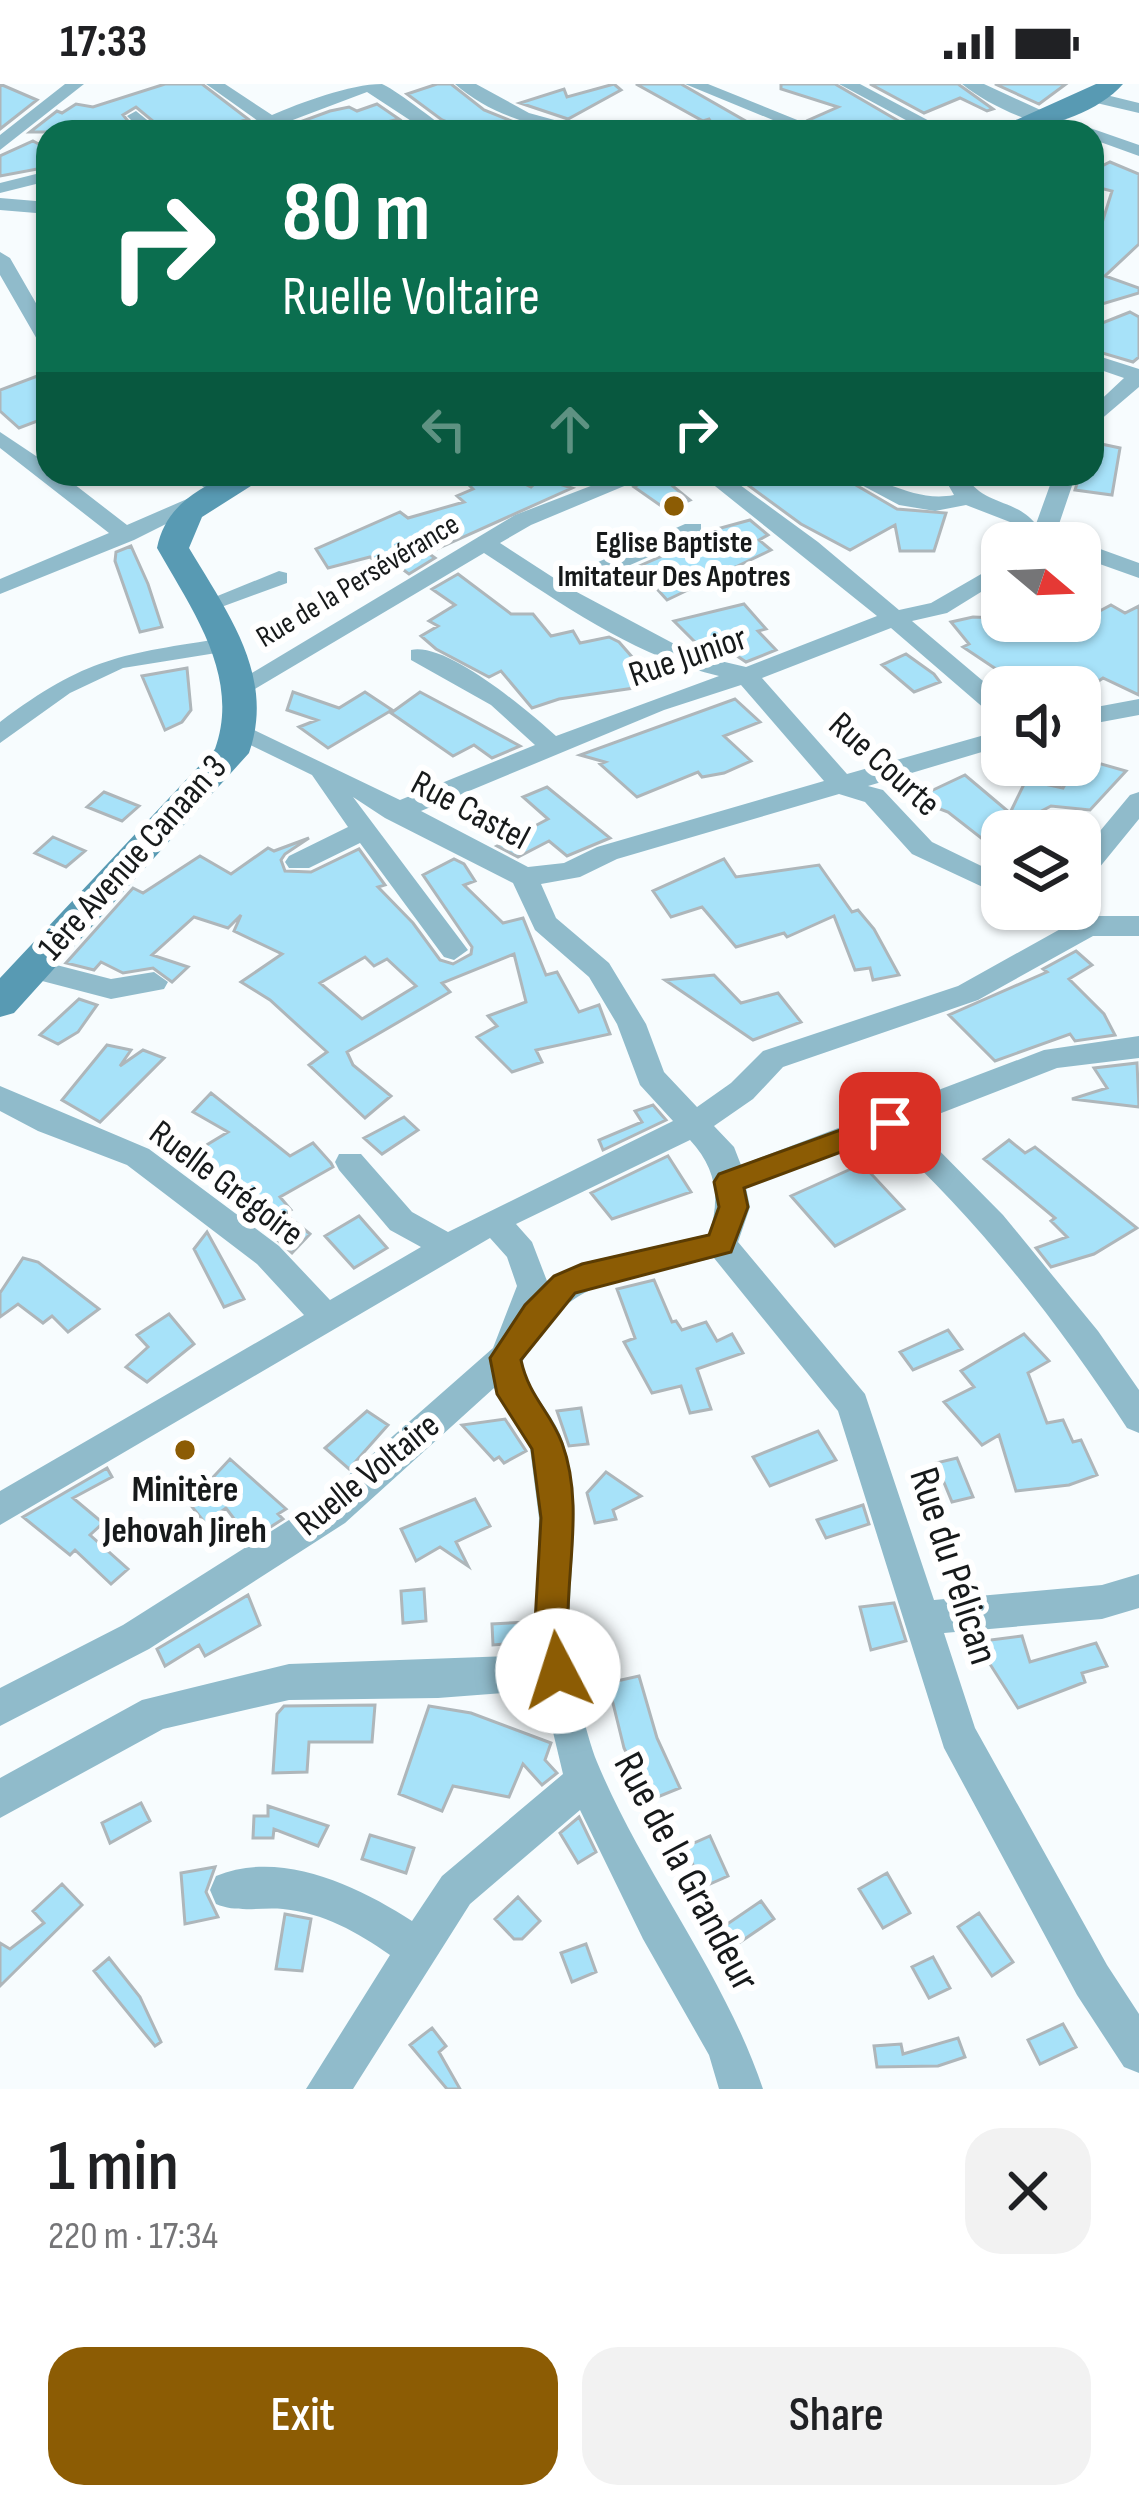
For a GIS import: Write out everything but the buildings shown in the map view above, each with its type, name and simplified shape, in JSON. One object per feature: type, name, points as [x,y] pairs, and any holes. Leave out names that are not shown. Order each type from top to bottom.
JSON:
[{"type":"main road","points":[[1033,120],[1103,91]]},
{"type":"main road","name":"1ère Avenue Canaan 3","points":[[0,1004],[231,753],[241,734],[238,688],[226,645],[173,548],[180,521],[203,489]]},
{"type":"street","points":[[0,146],[22,122],[76,84]]},
{"type":"street","points":[[214,84],[268,120]]},
{"type":"street","points":[[463,84],[536,120]]},
{"type":"street","points":[[693,84],[787,120]]},
{"type":"street","points":[[847,84],[918,120]]},
{"type":"street","points":[[970,84],[1050,120]]},
{"type":"street","points":[[276,120],[331,96],[373,85],[423,120]]},
{"type":"street","points":[[1103,91],[1139,109]]},
{"type":"street","points":[[0,113],[22,122]]},
{"type":"street","points":[[136,116],[140,120]]},
{"type":"street","points":[[1104,139],[1139,151]]},
{"type":"street","points":[[0,188],[36,179]]},
{"type":"street","points":[[0,204],[36,207]]},
{"type":"street","points":[[0,258],[36,320]]},
{"type":"street","points":[[23,298],[36,294]]},
{"type":"street","points":[[1104,364],[1139,376]]},
{"type":"street","points":[[1104,407],[1139,376]]},
{"type":"street","points":[[0,438],[36,465]]},
{"type":"street","points":[[63,486],[127,535]]},
{"type":"street","name":"Rue de la Persévérance","points":[[238,688],[523,520],[611,486]]},
{"type":"street","points":[[727,486],[810,548],[981,693]]},
{"type":"street","points":[[874,486],[899,500],[949,506],[967,498]]},
{"type":"street","points":[[960,486],[967,498],[1022,522]]},
{"type":"street","points":[[1053,522],[1062,486]]},
{"type":"street","points":[[6,577],[127,535],[203,489]]},
{"type":"street","points":[[559,589],[694,529]]},
{"type":"street","points":[[483,542],[604,620],[687,661],[745,674]]},
{"type":"street","points":[[1101,557],[1139,571]]},
{"type":"street","points":[[205,606],[280,578]]},
{"type":"street","name":"Rue Junior","points":[[394,812],[551,745],[891,619],[939,608],[981,581]]},
{"type":"street","points":[[0,735],[61,688],[117,662],[226,645]]},
{"type":"street","points":[[420,655],[500,700],[551,745]]},
{"type":"street","name":"Rue Courte","points":[[745,674],[844,787],[874,796],[922,848],[981,877]]},
{"type":"street","points":[[1101,714],[1139,707]]},
{"type":"street","name":"Rue Castel","points":[[241,734],[316,767],[524,877],[545,923],[599,970],[631,1024],[652,1078],[693,1125]]},
{"type":"street","points":[[524,877],[569,871],[607,853],[981,745]]},
{"type":"street","points":[[316,767],[454,950]]},
{"type":"street","points":[[1101,847],[1139,801]]},
{"type":"street","points":[[299,862],[364,830]]},
{"type":"street","points":[[1101,920],[1139,926]]},
{"type":"street","points":[[0,1509],[493,1221],[693,1125],[742,1091],[773,1059],[968,993],[1062,930]]},
{"type":"street","points":[[33,969],[111,989],[154,982]]},
{"type":"street","points":[[729,1182],[1054,1058],[1139,1047]]},
{"type":"street","name":"Ruelle Grégoire","points":[[0,1097],[49,1124],[138,1157],[268,1255],[328,1319]]},
{"type":"street","points":[[890,1123],[941,1166],[1126,1375],[1139,1418]]},
{"type":"street","points":[[693,1125],[723,1155],[734,1207],[721,1244]]},
{"type":"street","points":[[350,1162],[401,1221],[449,1247]]},
{"type":"street","points":[[493,1221],[521,1251],[532,1286],[522,1324],[505,1358]]},
{"type":"street","name":"Ruelle Voltaire","points":[[0,1708],[136,1636],[332,1512],[505,1358],[536,1314],[565,1284],[721,1244]]},
{"type":"street","name":"Rue du Pélican","points":[[721,1244],[853,1403],[958,1735],[1092,1980],[1139,2052]]},
{"type":"street","name":"Rue de la Grandeur","points":[[505,1358],[513,1394],[547,1445],[557,1518],[551,1640],[577,1762],[657,1924],[727,2046],[741,2089]]},
{"type":"street","points":[[924,1618],[1102,1602],[1139,1591]]},
{"type":"street","points":[[0,1799],[156,1713],[289,1682],[438,1680],[558,1671]]},
{"type":"street","points":[[328,2089],[456,1890],[586,1780]]},
{"type":"street","points":[[230,1889],[274,1885],[357,1906],[419,1951]]},
{"type":"place","name":"Eglise Baptiste Imitateur Des Apotres","points":[[674,506]]},
{"type":"place","name":"Minitère Jehovah Jireh","points":[[185,1450]]},
{"type":"route","points":[[558,1671],[551,1640],[557,1518],[547,1445],[506,1380],[505,1358],[536,1314],[565,1284],[721,1244],[734,1207],[729,1182],[890,1123]]}]
